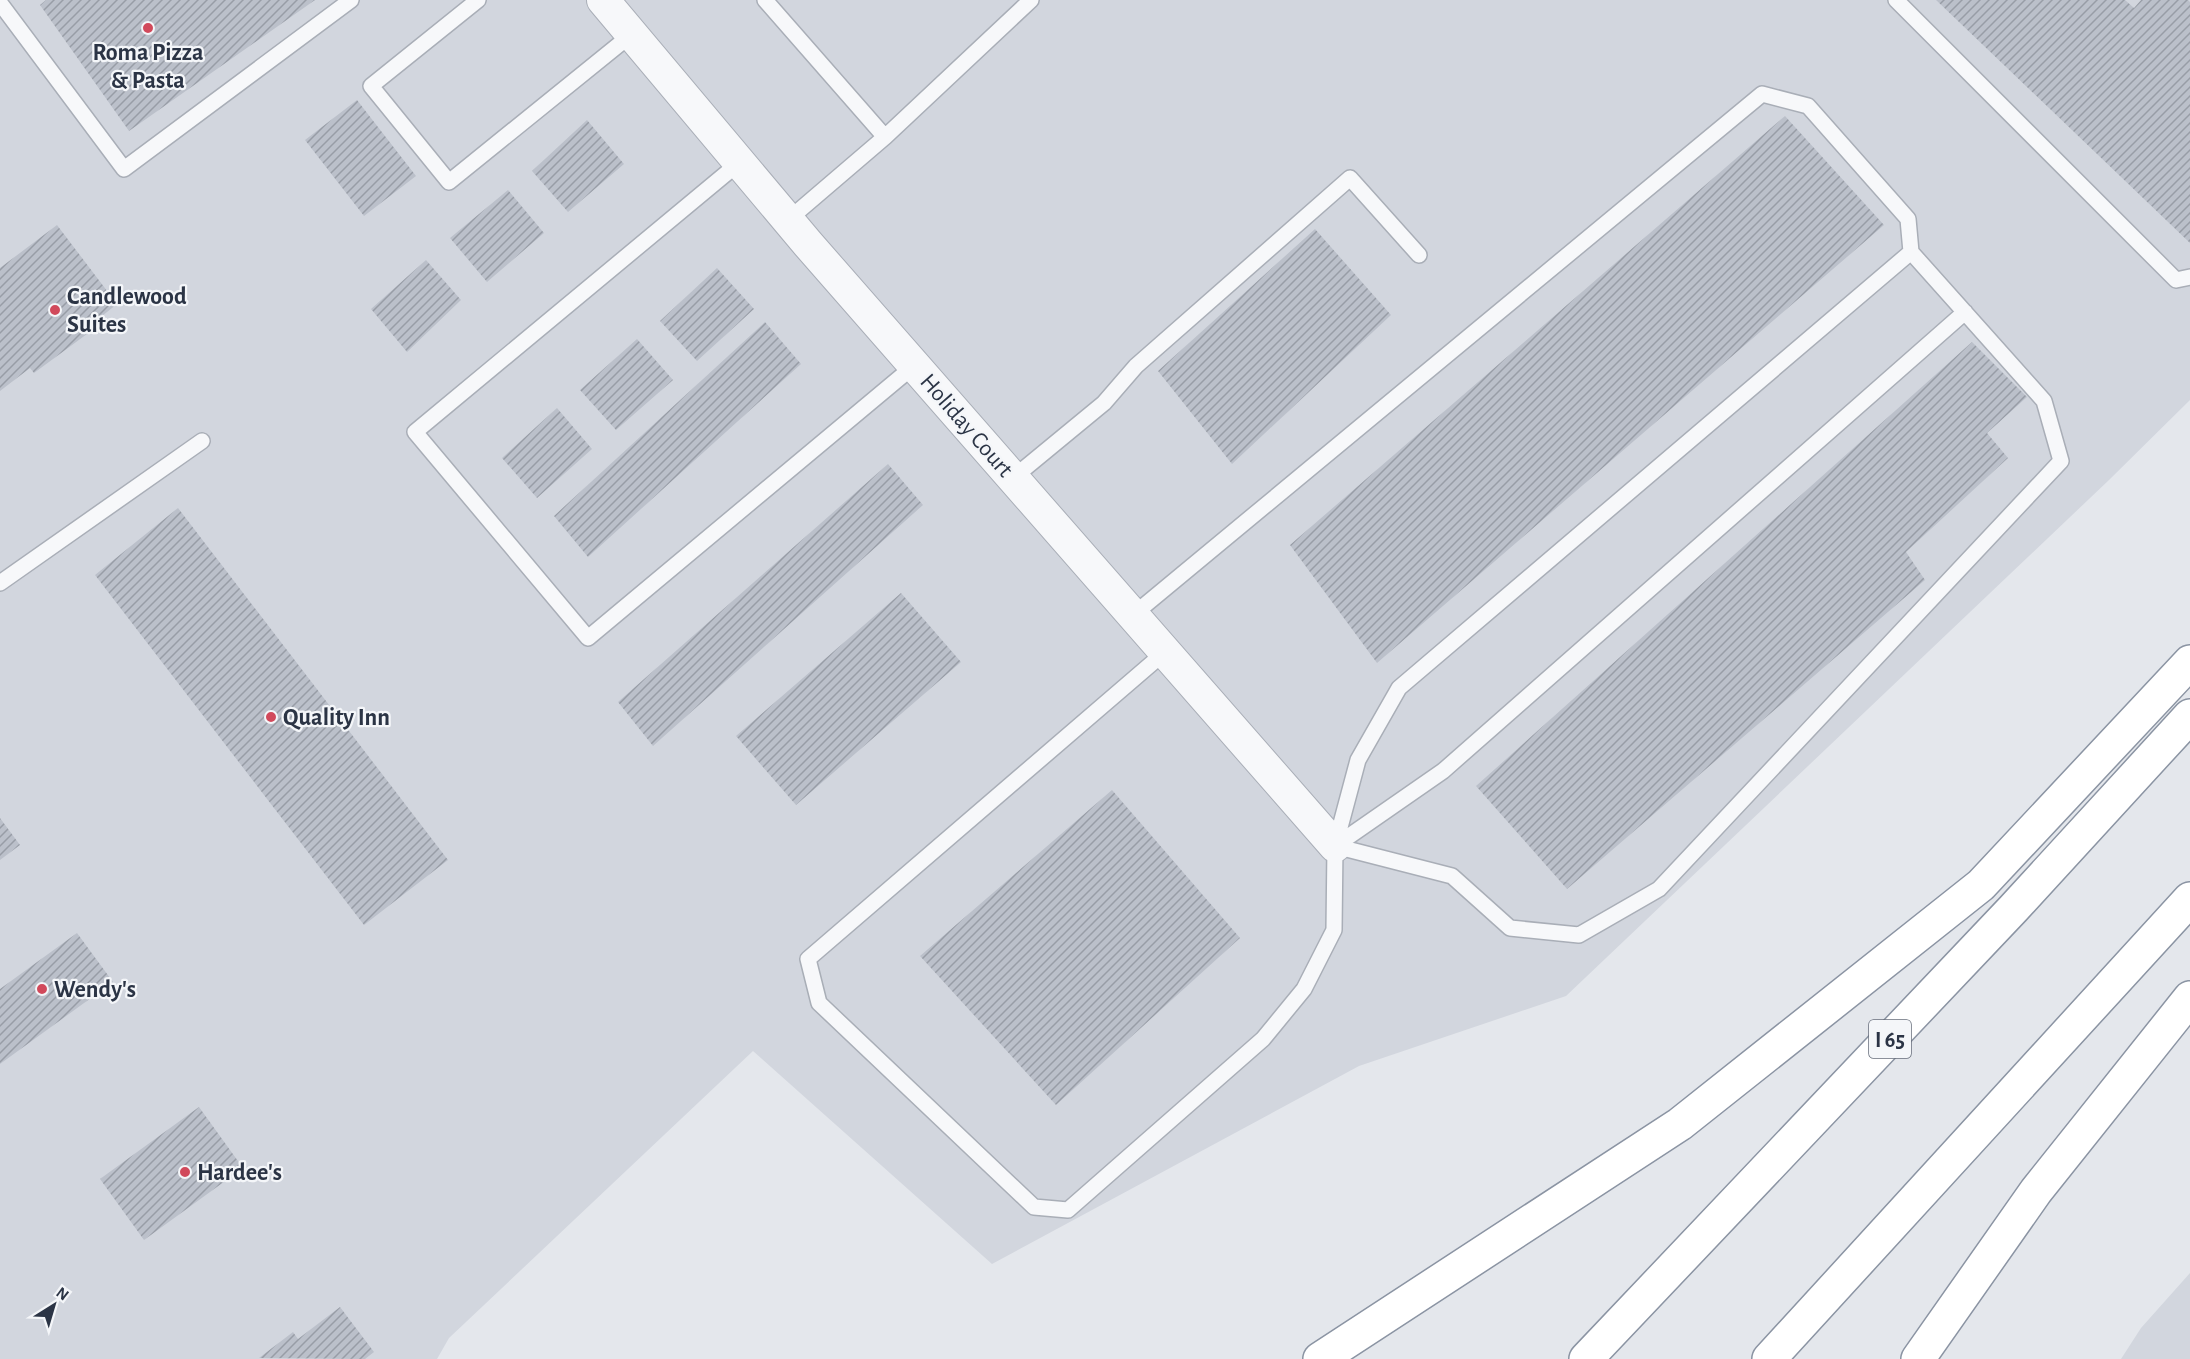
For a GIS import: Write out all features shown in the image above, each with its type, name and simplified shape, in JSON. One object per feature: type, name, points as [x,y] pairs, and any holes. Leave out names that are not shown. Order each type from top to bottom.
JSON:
[{"type":"highway","points":[[1320,1359],[1680,1124],[1981,885],[2190,662]]},
{"type":"highway","name":"I 65","points":[[1586,1359],[2013,909],[2190,716]]},
{"type":"highway","points":[[1769,1359],[2190,899]]},
{"type":"highway","points":[[1918,1359],[2036,1191],[2190,998]]},
{"type":"street","name":"Holiday Court","points":[[603,0],[788,220],[1335,846]]},
{"type":"lane","points":[[0,3],[124,169],[351,0]]},
{"type":"lane","points":[[478,0],[371,86],[449,182],[632,34]]},
{"type":"lane","points":[[765,0],[885,137]]},
{"type":"lane","points":[[788,220],[885,137],[1030,0]]},
{"type":"lane","points":[[1896,0],[2176,280],[2190,277]]},
{"type":"lane","points":[[1133,615],[1762,94],[1808,106],[1908,219],[1911,252],[2044,401],[2061,461],[1659,889],[1579,935],[1510,928],[1452,876],[1335,846]]},
{"type":"lane","points":[[740,162],[415,432],[588,638],[915,365]]},
{"type":"lane","points":[[1013,478],[1104,403],[1136,366],[1350,178],[1419,255]]},
{"type":"lane","points":[[1165,652],[808,959],[819,1003],[1035,1207],[1068,1210],[1263,1039],[1304,989],[1334,930],[1335,846],[1358,760],[1400,688],[1911,252]]},
{"type":"lane","points":[[1335,846],[1443,771],[1965,312]]},
{"type":"lane","points":[[0,583],[202,441]]},
{"type":"shaded area","points":[[0,0],[2190,0],[2190,400],[2109,480],[1566,996],[1359,1066],[992,1264],[753,1051],[449,1338],[437,1359],[0,1359]]},
{"type":"shaded area","points":[[2190,1273],[2190,1359],[2121,1359],[2141,1328]]},
{"type":"building","points":[[46,0],[315,0],[129,131],[40,5]]},
{"type":"building","points":[[1936,0],[2125,0],[2134,8],[2141,0],[2188,0],[2190,2],[2190,243]]},
{"type":"building","points":[[357,100],[416,176],[364,216],[305,140]]},
{"type":"building","points":[[1785,116],[1884,225],[1377,663],[1290,545]]},
{"type":"building","points":[[587,120],[624,164],[568,212],[532,171]]},
{"type":"building","points":[[508,190],[544,233],[487,282],[450,238]]},
{"type":"building","name":"Candlewood Suites","points":[[57,225],[117,304],[102,316],[106,320],[34,373],[30,368],[0,391],[0,268]]},
{"type":"building","points":[[1315,229],[1391,315],[1232,464],[1158,371]]},
{"type":"building","points":[[426,260],[461,300],[407,352],[371,309]]},
{"type":"building","points":[[717,268],[754,309],[697,361],[660,321]]},
{"type":"building","points":[[765,322],[801,364],[588,557],[554,516]]},
{"type":"building","points":[[637,339],[673,380],[616,430],[580,390]]},
{"type":"building","points":[[1972,342],[2027,397],[1987,433],[2008,458],[1906,552],[1925,580],[1567,889],[1476,786]]},
{"type":"building","points":[[557,408],[592,449],[537,498],[502,458]]},
{"type":"building","points":[[888,464],[923,505],[653,746],[618,702]]},
{"type":"building","name":"Quality Inn","points":[[178,508],[448,860],[364,925],[95,575]]},
{"type":"building","points":[[901,593],[961,662],[796,805],[736,736]]},
{"type":"building","points":[[1112,790],[1240,938],[1056,1105],[920,956]]},
{"type":"building","points":[[0,818],[20,845],[0,860]]},
{"type":"building","points":[[77,933],[113,982],[0,1064],[0,989]]},
{"type":"building","points":[[199,1107],[243,1168],[144,1240],[100,1179]]},
{"type":"building","points":[[340,1307],[374,1352],[365,1359],[259,1358],[293,1332],[298,1339]]},
{"type":"place","name":"Roma Pizza & Pasta","points":[[148,28]]},
{"type":"place","name":"Candlewood Suites","points":[[55,310]]},
{"type":"place","name":"Quality Inn","points":[[271,717]]},
{"type":"place","name":"Wendy's","points":[[42,989]]},
{"type":"place","name":"Hardee's","points":[[185,1172]]}]
